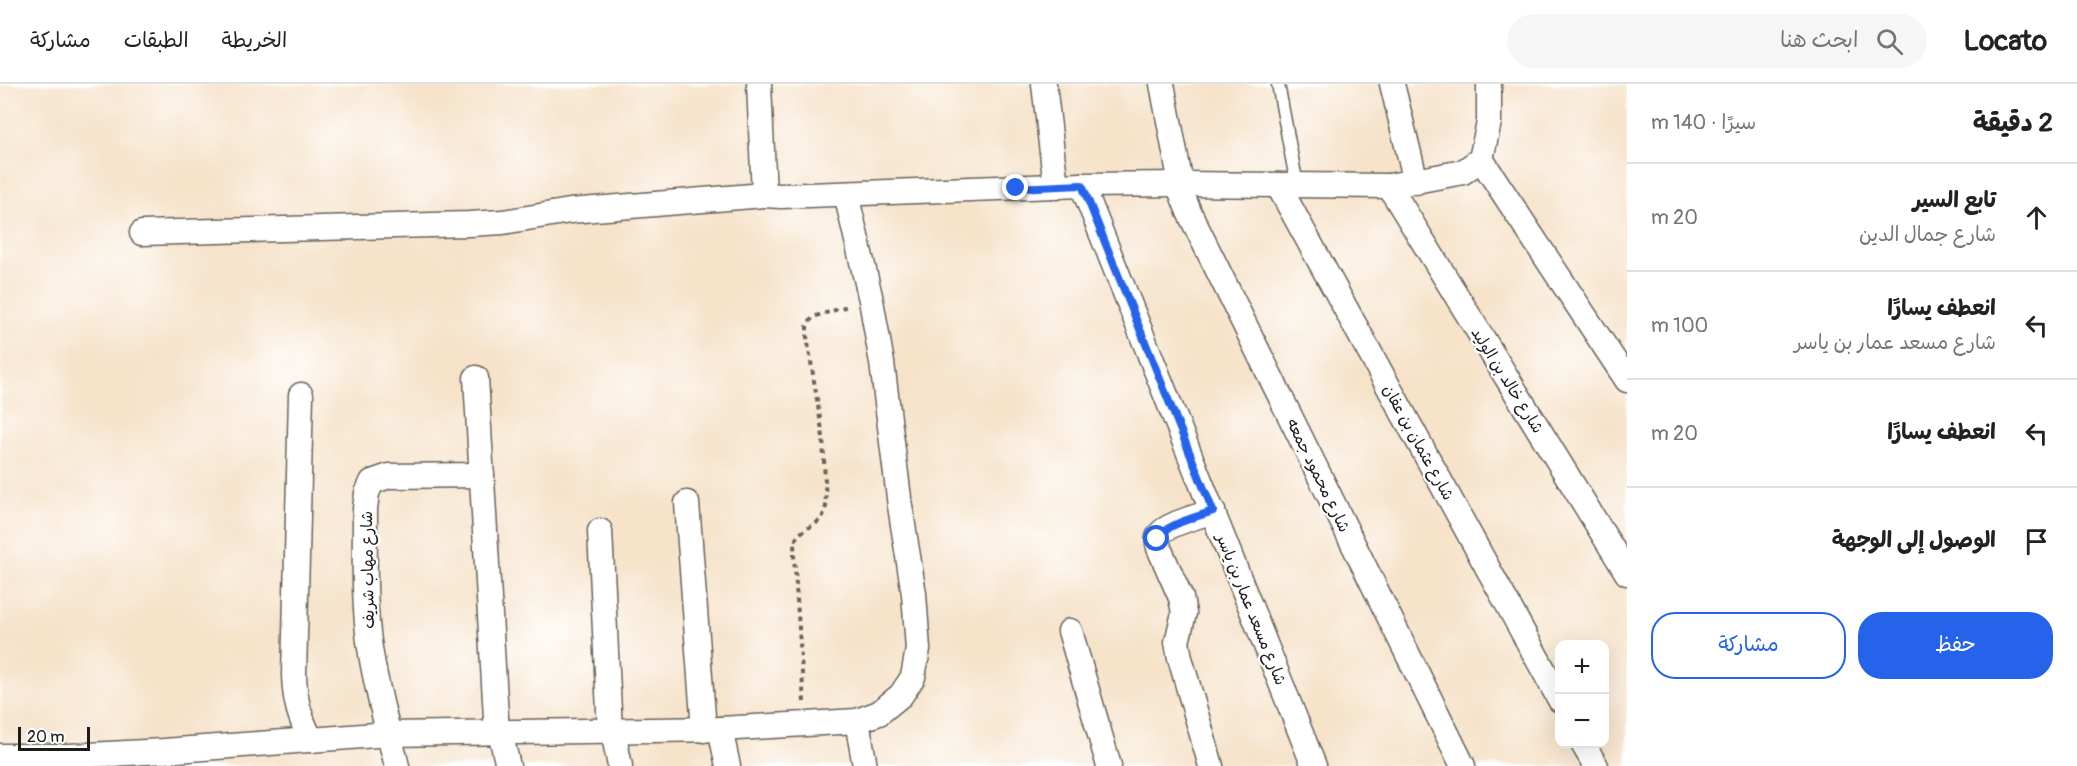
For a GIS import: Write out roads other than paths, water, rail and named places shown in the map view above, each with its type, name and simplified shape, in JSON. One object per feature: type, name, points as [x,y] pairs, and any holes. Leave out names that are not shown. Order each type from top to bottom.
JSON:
[{"type":"street","points":[[759,84],[764,195]]},
{"type":"street","points":[[1044,84],[1056,187]]},
{"type":"street","name":"شارع محمود جمعه","points":[[1162,84],[1179,184],[1189,212],[1463,766]]},
{"type":"street","points":[[1392,84],[1416,182]]},
{"type":"street","points":[[142,233],[503,222],[570,211],[764,195],[797,196],[1082,185],[1389,186],[1463,172],[1481,159],[1489,122],[1489,84]]},
{"type":"street","points":[[1481,159],[1627,380]]},
{"type":"street","name":"شارع مسعد عمار بن ياسر","points":[[1082,185],[1314,766]]},
{"type":"street","name":"شارع عثمان بن عفان","points":[[1288,185],[1557,694]]},
{"type":"street","name":"شارع خالد بن الوليد","points":[[1389,186],[1627,573]]},
{"type":"street","points":[[0,756],[71,761],[166,759],[310,740],[389,734],[712,729],[857,721],[879,713],[901,695],[914,677],[918,649],[914,594],[882,363],[846,194]]},
{"type":"street","points":[[476,378],[499,733],[508,766]]},
{"type":"street","points":[[301,395],[294,675],[295,699],[300,718],[310,740]]},
{"type":"street","name":"شارع مهاب شريف","points":[[397,766],[370,649],[366,614],[365,509],[367,493],[372,482],[389,476],[482,475]]},
{"type":"street","points":[[687,503],[712,729],[728,766]]},
{"type":"street","points":[[1211,766],[1177,642],[1184,613],[1181,598],[1157,539],[1160,532],[1168,528],[1213,511]]},
{"type":"street","points":[[600,531],[611,731],[620,766]]},
{"type":"street","points":[[1070,631],[1109,766]]},
{"type":"street","points":[[857,721],[865,766]]},
{"type":"street","points":[[1585,748],[1596,766]]},
{"type":"lane","points":[[1278,84],[1288,185]]}]
